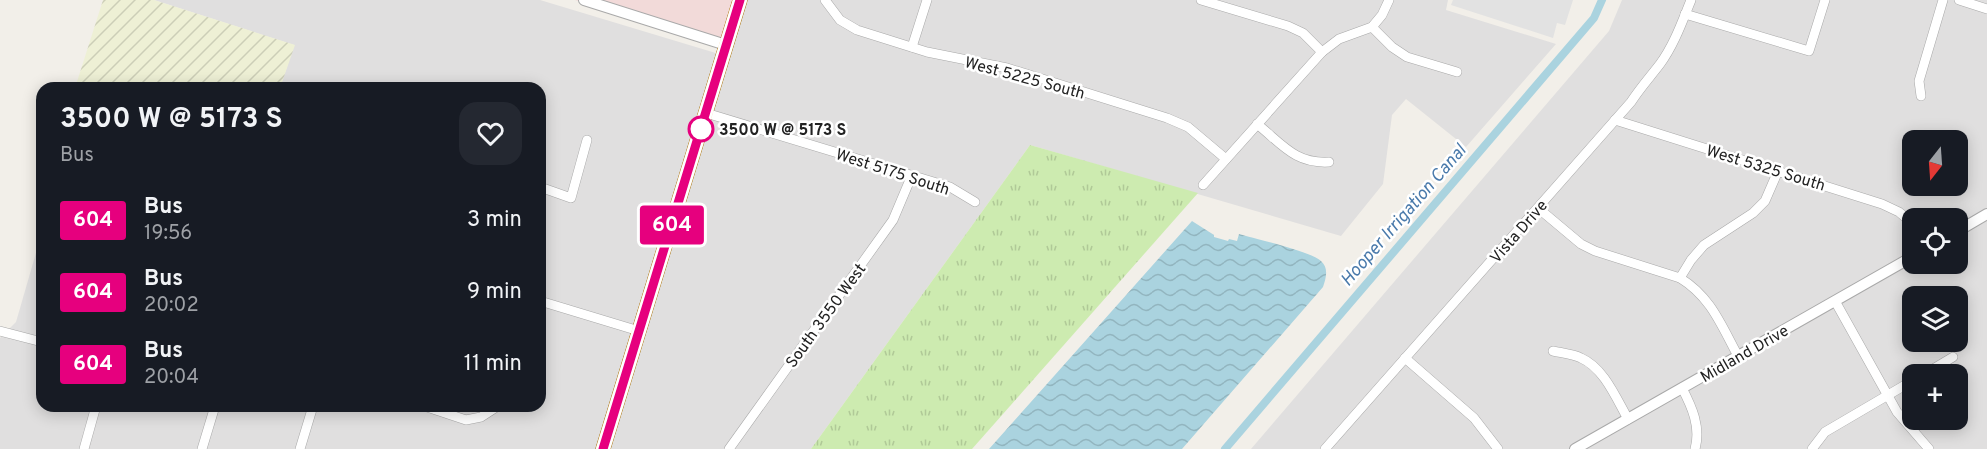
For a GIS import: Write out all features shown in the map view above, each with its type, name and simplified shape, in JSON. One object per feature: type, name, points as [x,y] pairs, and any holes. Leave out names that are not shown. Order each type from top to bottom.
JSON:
[{"type":"main road","points":[[603,449],[740,0]]},
{"type":"street","points":[[584,0],[726,45]]},
{"type":"street","name":"West 5225 South","points":[[825,0],[840,20],[857,30],[927,52],[1007,68],[1167,118],[1188,127],[1226,159]]},
{"type":"street","points":[[912,47],[927,0]]},
{"type":"street","points":[[1201,0],[1288,26],[1303,33],[1322,51]]},
{"type":"street","points":[[1203,185],[1322,51],[1339,39],[1372,27],[1382,15],[1389,0]]},
{"type":"street","name":"Vista Drive","points":[[1325,449],[1615,120],[1660,64],[1672,44],[1691,0]]},
{"type":"street","points":[[1685,14],[1809,51],[1825,0]]},
{"type":"street","points":[[1921,96],[1919,81],[1943,0]]},
{"type":"street","points":[[1959,0],[1987,9]]},
{"type":"street","points":[[1372,27],[1392,47],[1407,57],[1457,72]]},
{"type":"street","name":"West 5175 South","points":[[706,113],[950,187],[975,202]]},
{"type":"street","name":"West 5325 South","points":[[1615,120],[1882,204],[1902,215]]},
{"type":"street","points":[[1257,124],[1298,158],[1314,163],[1329,162]]},
{"type":"street","points":[[546,189],[571,198],[587,140]]},
{"type":"street","points":[[1680,278],[1704,245],[1753,213],[1765,201],[1779,171]]},
{"type":"street","name":"South 3550 West","points":[[729,449],[893,220],[912,175]]},
{"type":"street","points":[[1538,208],[1581,244],[1595,251],[1680,278],[1703,295],[1738,356]]},
{"type":"street","points":[[1968,225],[1987,214]]},
{"type":"street","name":"Midland Drive","points":[[1575,449],[1902,263]]},
{"type":"street","points":[[1835,301],[1897,412],[1929,449]]},
{"type":"street","points":[[546,304],[639,331]]},
{"type":"street","points":[[0,331],[36,340]]},
{"type":"street","points":[[1552,351],[1581,358],[1595,368],[1628,419]]},
{"type":"street","points":[[1941,364],[1953,357]]},
{"type":"street","points":[[1405,358],[1474,418],[1498,449]]},
{"type":"street","points":[[1812,449],[1825,432],[1902,387]]},
{"type":"street","points":[[1682,388],[1693,408],[1697,426],[1695,449]]},
{"type":"street","points":[[84,449],[94,412]]},
{"type":"street","points":[[202,449],[214,412]]},
{"type":"street","points":[[300,449],[311,412]]},
{"type":"street","points":[[440,412],[466,420],[481,417],[489,412]]},
{"type":"shaded area","points":[[154,0],[540,0],[719,54],[596,449],[0,449],[0,338],[16,322],[36,253],[36,412],[546,412],[546,82],[282,82],[294,45]]},
{"type":"shaded area","points":[[575,0],[736,0],[723,46]]},
{"type":"shaded area","points":[[747,0],[1448,0],[1446,10],[1556,44],[1466,147],[1406,99],[1392,115],[1383,184],[1341,236],[1030,145],[811,449],[610,449]]},
{"type":"shaded area","points":[[1453,0],[1573,0],[1565,25],[1557,23],[1553,38],[1451,5]]},
{"type":"shaded area","points":[[1622,0],[1987,0],[1987,449],[1251,449],[1609,31]]},
{"type":"green space","points":[[103,0],[154,0],[295,45],[282,82],[77,82]]},
{"type":"green space","points":[[1030,145],[1198,193],[972,449],[811,449]]},
{"type":"water","points":[[1192,221],[1214,237],[1237,241],[1239,234],[1295,249],[1315,257],[1321,261],[1326,270],[1323,287],[1182,449],[989,449]]},
{"type":"waterway","name":"Hooper Irrigation Canal","points":[[1225,449],[1594,18],[1602,0]]},
{"type":"bus line","name":"604","points":[[603,449],[740,0]]},
{"type":"place","name":"3500 W @ 5173 S","points":[[701,129]]}]
